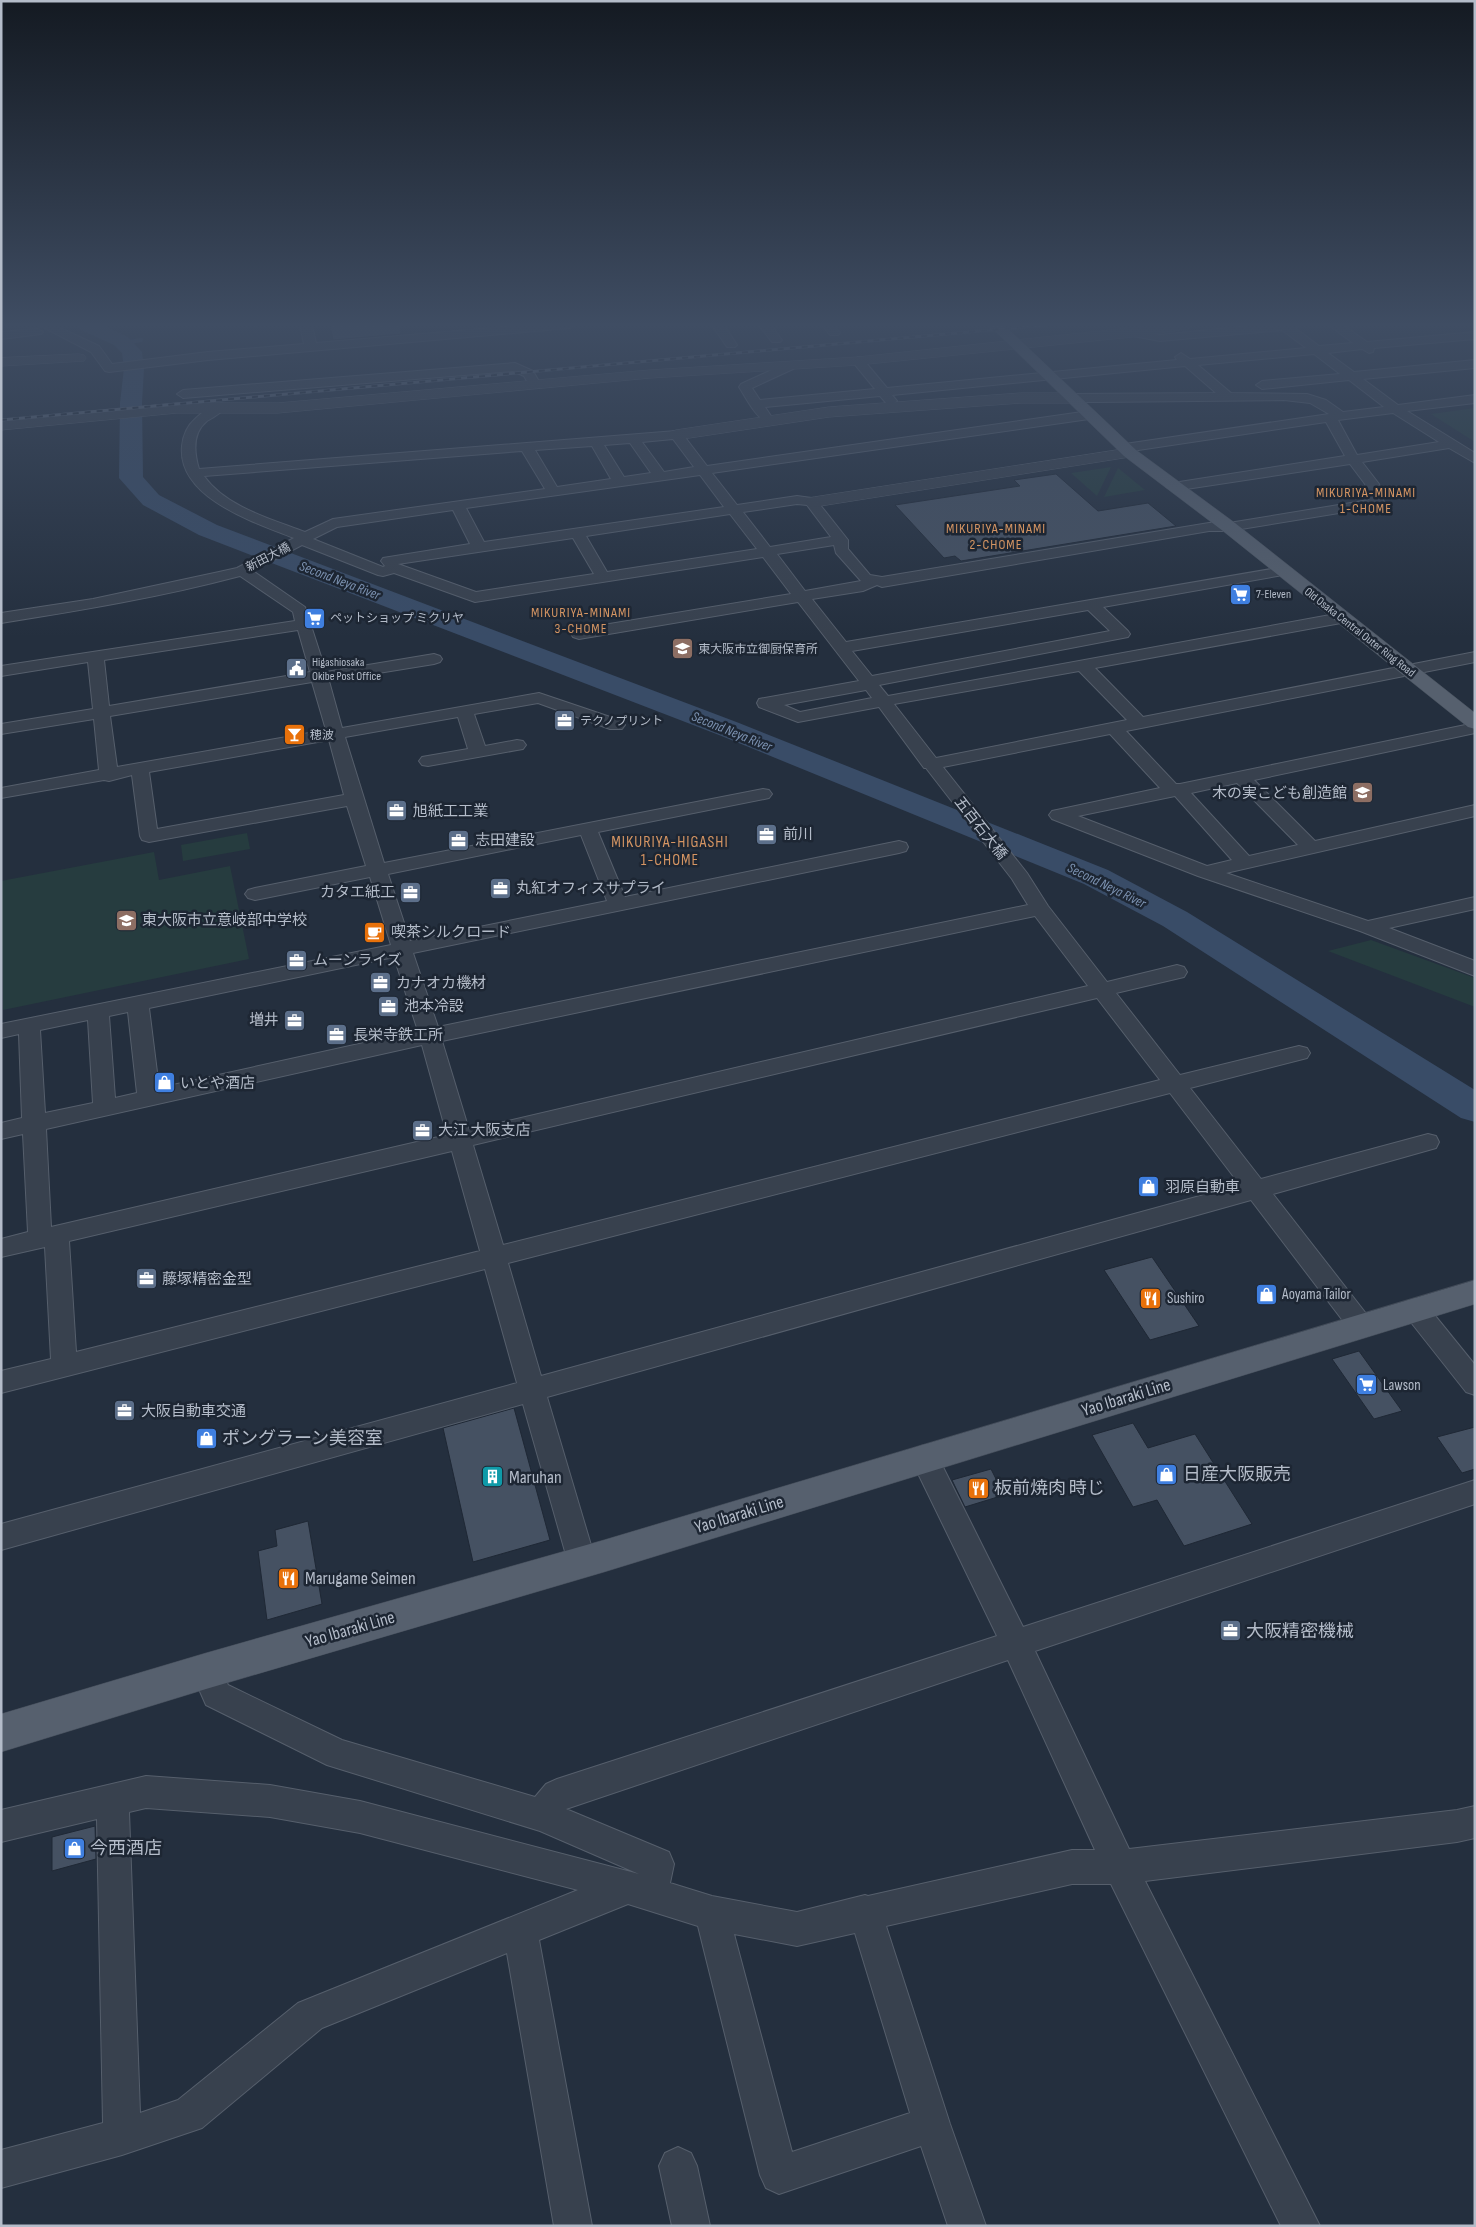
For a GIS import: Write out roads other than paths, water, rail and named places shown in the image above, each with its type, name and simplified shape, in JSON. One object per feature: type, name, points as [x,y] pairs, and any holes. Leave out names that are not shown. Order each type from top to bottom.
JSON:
[{"type":"main road","name":"Old Osaka Central Outer Ring Road","points":[[1105,429],[1127,450],[1173,487],[1229,527],[1475,723]]},
{"type":"main road","name":"Yao Ibaraki Line","points":[[1,1733],[206,1671],[582,1562],[1362,1327],[1415,1309],[1473,1295]]},
{"type":"street","points":[[194,429],[188,443],[189,460],[199,481],[212,494],[309,544],[383,572],[394,568]]},
{"type":"street","points":[[194,473],[634,439],[723,429]]},
{"type":"street","name":"新田大橋","points":[[1,618],[93,604],[161,591],[242,571],[333,523],[986,429]]},
{"type":"street","points":[[841,540],[475,597],[394,568],[388,561],[797,500],[814,502],[1260,429]]},
{"type":"street","points":[[814,502],[814,506],[841,540],[841,550],[865,578],[882,582],[1209,527],[1229,527],[1377,503],[1372,484],[1353,459],[1340,429]]},
{"type":"street","points":[[1427,429],[1475,459]]},
{"type":"street","name":"五百石大橋","points":[[676,435],[1020,878],[1040,909],[1362,1327]]},
{"type":"street","points":[[634,439],[660,476]]},
{"type":"street","points":[[596,442],[620,482]]},
{"type":"street","points":[[1173,487],[1451,444]]},
{"type":"street","points":[[526,447],[552,491]]},
{"type":"street","points":[[457,504],[480,547]]},
{"type":"street","points":[[576,532],[603,577]]},
{"type":"street","points":[[242,571],[300,610],[354,798],[430,1036],[582,1562]]},
{"type":"street","points":[[841,648],[1283,571]]},
{"type":"street","points":[[578,634],[863,586],[874,581]]},
{"type":"street","points":[[1092,605],[1122,634],[765,703],[798,717],[1341,618]]},
{"type":"street","points":[[1016,618],[1045,649]]},
{"type":"street","points":[[1,671],[304,624]]},
{"type":"street","points":[[95,656],[108,776]]},
{"type":"street","points":[[930,764],[1475,657]]},
{"type":"street","points":[[1,729],[434,659]]},
{"type":"street","points":[[1084,666],[1138,722]]},
{"type":"street","points":[[1,794],[539,698],[616,725]]},
{"type":"street","points":[[465,712],[478,752]]},
{"type":"street","points":[[1113,727],[1245,863]]},
{"type":"street","points":[[1475,728],[1058,815],[1206,872],[1367,927],[1475,968]]},
{"type":"street","points":[[428,761],[517,745]]},
{"type":"street","points":[[140,770],[149,836],[354,798]]},
{"type":"street","points":[[1240,776],[1312,848]]},
{"type":"street","points":[[255,894],[763,794]]},
{"type":"street","points":[[1206,872],[1475,810]]},
{"type":"street","points":[[587,828],[619,904]]},
{"type":"street","points":[[1,1032],[899,847]]},
{"type":"street","points":[[1367,927],[1475,903]]},
{"type":"street","points":[[1,1131],[430,1036],[1040,909]]},
{"type":"street","points":[[1,1248],[1177,972]]},
{"type":"street","points":[[138,1003],[149,1098]]},
{"type":"street","points":[[98,1012],[105,1108]]},
{"type":"street","points":[[29,1026],[34,1124],[64,1366]]},
{"type":"street","points":[[1,1382],[1174,1083],[1299,1053]]},
{"type":"street","points":[[1,1537],[1428,1142]]},
{"type":"street","points":[[1415,1309],[1475,1384]]},
{"type":"street","points":[[924,1458],[1016,1644],[1120,1867],[1300,2226]]},
{"type":"street","points":[[541,1815],[557,1795],[1475,1492]]},
{"type":"street","points":[[1,2169],[122,2137],[189,2115],[310,2015],[520,1930],[640,1890],[657,1864],[541,1815],[338,1754],[216,1696],[206,1671]]},
{"type":"street","points":[[1,1826],[146,1792],[270,1801],[360,1817],[640,1890],[712,1913],[797,1929],[865,1912],[1072,1867],[1120,1867],[1437,1829],[1475,1822]]},
{"type":"street","points":[[113,1800],[122,2137]]},
{"type":"street","points":[[865,1912],[932,2124],[967,2226]]},
{"type":"street","points":[[712,1913],[779,2175],[932,2124]]},
{"type":"street","points":[[520,1930],[572,2226]]},
{"type":"street","points":[[678,2166],[691,2226]]},
{"type":"waterway","name":"Second Neya River","points":[[131,429],[131,478],[151,500],[208,530],[729,729],[1096,877],[1175,919],[1475,1108]]},
{"type":"place","name":"7-Eleven","points":[[1240,594]]},
{"type":"place","name":"ペットショップ ミクリヤ","points":[[314,618]]},
{"type":"place","name":"東大阪市立御厨保育所","points":[[682,649]]},
{"type":"place","name":"Higashiosaka Okibe Post Office","points":[[296,669]]},
{"type":"place","name":"テクノプリント","points":[[564,721]]},
{"type":"place","name":"穂波","points":[[294,735]]},
{"type":"place","name":"木の実こども創造館","points":[[1363,793]]},
{"type":"place","name":"旭紙工工業","points":[[397,811]]},
{"type":"place","name":"前川","points":[[767,834]]},
{"type":"place","name":"志田建設","points":[[459,840]]},
{"type":"place","name":"丸紅オフィスサプライ","points":[[500,888]]},
{"type":"place","name":"カタエ紙工","points":[[411,892]]},
{"type":"place","name":"東大阪市立意岐部中学校","points":[[126,920]]},
{"type":"place","name":"喫茶シルクロード","points":[[375,932]]},
{"type":"place","name":"ムーンライズ","points":[[297,960]]},
{"type":"place","name":"カナオカ機材","points":[[380,983]]},
{"type":"place","name":"池本冷設","points":[[388,1006]]},
{"type":"place","name":"増井","points":[[295,1020]]},
{"type":"place","name":"長栄寺鉄工所","points":[[337,1035]]},
{"type":"place","name":"いとや酒店","points":[[164,1083]]},
{"type":"place","name":"大江 大阪支店","points":[[422,1130]]},
{"type":"place","name":"羽原自動車","points":[[1149,1187]]},
{"type":"place","name":"藤塚精密金型","points":[[146,1279]]},
{"type":"place","name":"Aoyama Tailor","points":[[1266,1294]]},
{"type":"place","name":"Sushiro","points":[[1151,1298]]},
{"type":"place","name":"Lawson","points":[[1367,1385]]},
{"type":"place","name":"大阪自動車交通","points":[[125,1411]]},
{"type":"place","name":"ポングラーン美容室","points":[[206,1438]]},
{"type":"place","name":"日産大阪販売","points":[[1167,1474]]},
{"type":"place","name":"Maruhan","points":[[493,1477]]},
{"type":"place","name":"板前焼肉 時じ","points":[[978,1488]]},
{"type":"place","name":"Marugame Seimen","points":[[289,1578]]},
{"type":"place","name":"大阪精密機械","points":[[1230,1631]]},
{"type":"place","name":"今西酒店","points":[[74,1848]]},
{"type":"district","name":"MIKURIYA-MINAMI 1-CHOME","points":[[1366,500]]},
{"type":"district","name":"MIKURIYA-MINAMI 2-CHOME","points":[[996,536]]},
{"type":"district","name":"MIKURIYA-MINAMI 3-CHOME","points":[[581,620]]},
{"type":"district","name":"MIKURIYA-HIGASHI 1-CHOME","points":[[670,850]]}]
